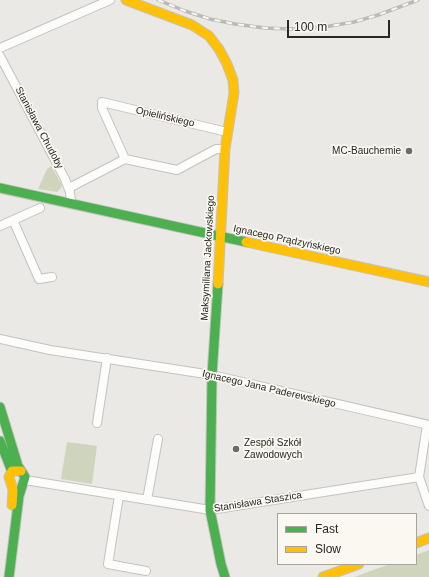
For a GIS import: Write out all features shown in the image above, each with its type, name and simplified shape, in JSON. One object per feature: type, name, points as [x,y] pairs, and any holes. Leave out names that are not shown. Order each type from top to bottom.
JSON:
[{"type":"street","points":[[0,48],[110,0]]},
{"type":"street","name":"Maksymiliana Jackowskiego","points":[[126,0],[192,25],[209,36],[228,64],[233,80],[234,93],[224,149],[221,237],[212,375],[210,510],[225,577]]},
{"type":"street","name":"Stanisława Chudoby","points":[[0,56],[69,188],[71,203]]},
{"type":"street","name":"Opielińskiego","points":[[125,158],[102,108],[102,102],[227,132]]},
{"type":"street","points":[[69,188],[125,158],[177,170],[216,149],[224,149]]},
{"type":"street","name":"Ignacego Prądzyńskiego","points":[[0,188],[429,282]]},
{"type":"street","points":[[0,226],[40,208]]},
{"type":"street","points":[[13,220],[39,279],[52,277]]},
{"type":"street","name":"Ignacego Jana Paderewskiego","points":[[0,339],[50,350],[212,375],[428,425]]},
{"type":"street","points":[[97,423],[107,358]]},
{"type":"street","points":[[0,406],[16,460],[21,471],[25,475],[19,496],[9,577]]},
{"type":"street","points":[[428,425],[419,477],[429,506]]},
{"type":"street","points":[[147,500],[158,439]]},
{"type":"street","points":[[0,441],[10,464],[8,477],[13,495],[3,577]]},
{"type":"street","points":[[8,477],[16,470],[21,471]]},
{"type":"street","points":[[8,477],[17,487],[24,482]]},
{"type":"street","name":"Stanisława Staszica","points":[[24,482],[210,510],[419,477]]},
{"type":"street","points":[[119,496],[108,564],[146,571]]},
{"type":"street","points":[[417,543],[429,538]]},
{"type":"street","points":[[323,577],[356,565]]},
{"type":"green space","points":[[51,166],[62,185],[57,192],[38,189],[47,169]]},
{"type":"green space","points":[[67,442],[97,446],[92,484],[61,479]]},
{"type":"green space","points":[[429,550],[429,577],[354,577],[387,565],[417,565],[417,555]]},
{"type":"railway","points":[[158,0],[210,19],[265,28],[291,29],[324,27],[354,22],[418,0]]},
{"type":"traffic: fast","points":[[0,188],[246,242]]},
{"type":"traffic: fast","points":[[218,284],[212,375],[210,510],[225,577]]},
{"type":"traffic: fast","points":[[0,407],[18,466],[25,477],[19,496],[9,577]]},
{"type":"traffic: fast","points":[[0,441],[11,469]]},
{"type":"traffic: slow","points":[[126,0],[192,25],[209,36],[219,49],[233,80],[234,93],[225,149],[218,284]]},
{"type":"traffic: slow","points":[[246,242],[429,282]]},
{"type":"traffic: slow","points":[[12,505],[13,490],[9,477],[12,471],[21,471]]},
{"type":"traffic: slow","points":[[417,543],[429,538]]},
{"type":"traffic: slow","points":[[323,577],[356,565]]},
{"type":"place","name":"MC-Bauchemie","points":[[409,151]]},
{"type":"place","name":"Zespół Szkół Zawodowych","points":[[236,449]]}]
